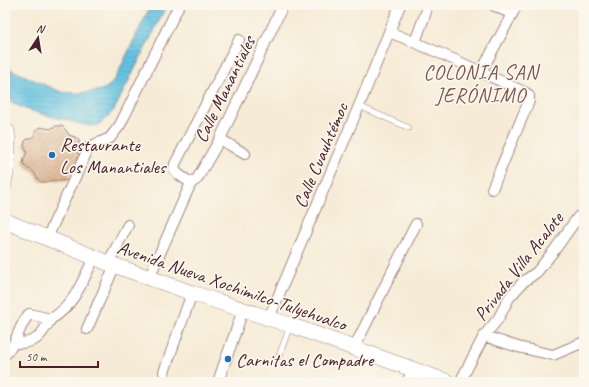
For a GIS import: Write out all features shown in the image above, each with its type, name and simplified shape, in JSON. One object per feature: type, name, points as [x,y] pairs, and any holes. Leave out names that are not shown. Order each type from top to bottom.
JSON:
[{"type":"main road","name":"Avenida Nueva Xochimilco-Tulyehualco","points":[[5,221],[149,278],[354,348],[410,376],[448,382]]},
{"type":"street","points":[[47,238],[90,147],[110,138],[120,125],[179,5]]},
{"type":"street","name":"Calle Manantiales","points":[[149,278],[191,183],[197,179],[220,139],[283,5]]},
{"type":"street","name":"Calle Cuauhtémoc","points":[[269,318],[400,5]]},
{"type":"street","points":[[493,5],[512,14]]},
{"type":"street","points":[[481,72],[517,5]]},
{"type":"street","points":[[415,42],[426,12]]},
{"type":"street","points":[[389,32],[481,72],[526,93],[529,96],[529,101],[492,189]]},
{"type":"street","name":"Calle Manantiales","points":[[191,183],[178,174],[174,169],[175,164],[239,40]]},
{"type":"street","points":[[220,139],[245,154]]},
{"type":"street","name":"Privada Villa Acalote","points":[[460,382],[484,336],[498,319],[509,298],[523,282],[537,272],[578,217]]},
{"type":"street","points":[[354,348],[416,224]]},
{"type":"street","points":[[14,343],[32,342],[38,338],[51,319],[58,315],[106,262],[128,225]]},
{"type":"street","points":[[87,329],[106,262]]},
{"type":"street","points":[[164,372],[192,293]]},
{"type":"street","points":[[218,382],[243,310]]},
{"type":"street","points":[[5,355],[14,343],[19,330],[29,314],[51,319]]},
{"type":"street","points":[[484,336],[518,347],[553,355],[584,342]]},
{"type":"lane","points":[[359,106],[409,128]]},
{"type":"lane","points":[[5,123],[12,130],[13,144],[12,164],[8,191],[5,199]]},
{"type":"lane","points":[[276,364],[290,325]]},
{"type":"water","points":[[151,5],[167,5],[114,110],[99,125],[90,126],[42,114],[23,108],[5,99],[5,67],[61,92],[87,93],[106,88],[116,77]]},
{"type":"building","name":"Restaurante Los Manantiales","points":[[56,126],[62,126],[69,135],[79,140],[77,151],[80,158],[78,166],[72,170],[70,177],[67,180],[41,182],[34,172],[23,164],[27,152],[24,146],[25,141],[33,137],[39,127],[50,129]]},
{"type":"place","name":"Restaurante Los Manantiales","points":[[52,155]]},
{"type":"place","name":"Carnitas el Compadre","points":[[228,359]]},
{"type":"district","name":"COLONIA SAN JERÓNIMO","points":[[481,84]]}]
